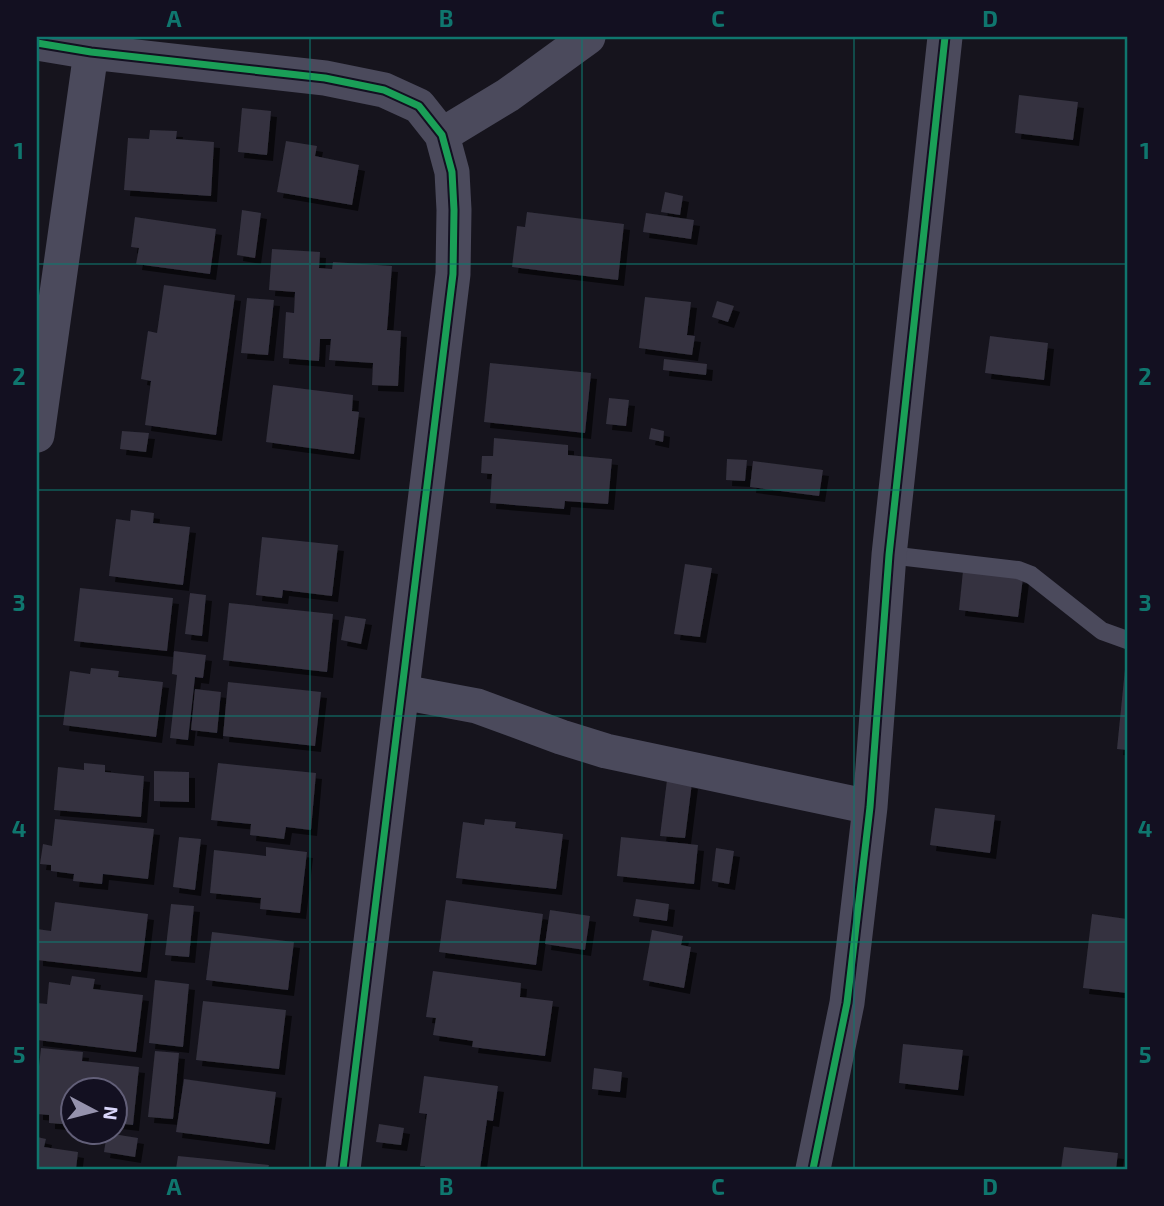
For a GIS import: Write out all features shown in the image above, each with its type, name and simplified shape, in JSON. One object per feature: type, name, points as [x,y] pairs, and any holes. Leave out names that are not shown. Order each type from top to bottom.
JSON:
[{"type":"street","points":[[442,135],[508,95],[588,37]]},
{"type":"street","points":[[813,1169],[847,1003],[870,807],[890,555],[945,37]]},
{"type":"street","points":[[37,43],[91,52],[325,78],[384,90],[418,106],[442,135],[452,172],[453,274],[343,1169]]},
{"type":"street","points":[[37,435],[91,52]]},
{"type":"street","points":[[402,692],[477,706],[606,751],[870,807]]},
{"type":"lane","points":[[890,555],[1018,570],[1031,575],[1102,631],[1127,640]]},
{"type":"building","points":[[1019,95],[1078,102],[1073,140],[1015,133]]},
{"type":"building","points":[[242,108],[271,111],[267,155],[238,152]]},
{"type":"building","points":[[150,130],[177,131],[176,139],[214,142],[211,196],[124,190],[128,138],[149,139]]},
{"type":"building","points":[[286,141],[317,146],[315,156],[359,165],[352,205],[277,192]]},
{"type":"building","points":[[665,192],[683,196],[680,215],[661,212]]},
{"type":"building","points":[[242,210],[261,213],[255,258],[237,255]]},
{"type":"building","points":[[527,212],[624,224],[618,280],[512,267],[517,226],[525,227]]},
{"type":"building","points":[[646,213],[694,220],[691,239],[643,232]]},
{"type":"building","points":[[135,217],[216,229],[210,274],[136,264],[139,248],[131,247]]},
{"type":"building","points":[[272,249],[320,252],[319,268],[332,269],[333,262],[392,266],[387,330],[401,331],[398,386],[372,385],[373,363],[329,360],[331,339],[320,339],[319,361],[283,358],[286,312],[294,313],[295,292],[269,290]]},
{"type":"building","points":[[164,285],[235,295],[216,435],[145,425],[151,381],[141,379],[148,331],[157,333]]},
{"type":"building","points":[[645,297],[691,302],[687,335],[695,336],[692,355],[639,348]]},
{"type":"building","points":[[247,298],[274,300],[268,355],[241,353]]},
{"type":"building","points":[[717,301],[734,306],[728,322],[712,317]]},
{"type":"building","points":[[990,336],[1048,343],[1044,380],[985,373]]},
{"type":"building","points":[[664,359],[707,364],[706,375],[663,370]]},
{"type":"building","points":[[490,363],[591,373],[585,433],[484,422]]},
{"type":"building","points":[[273,385],[353,395],[352,411],[359,412],[354,454],[266,442]]},
{"type":"building","points":[[609,398],[629,400],[626,426],[606,424]]},
{"type":"building","points":[[651,428],[664,431],[663,442],[649,439]]},
{"type":"building","points":[[122,431],[149,433],[146,452],[120,449]]},
{"type":"building","points":[[494,438],[568,445],[568,455],[612,459],[608,504],[565,501],[564,509],[490,503],[492,474],[481,473],[482,456],[493,456]]},
{"type":"building","points":[[727,459],[747,460],[745,481],[726,480]]},
{"type":"building","points":[[753,461],[823,470],[819,496],[750,487]]},
{"type":"building","points":[[131,510],[154,513],[153,523],[190,527],[183,585],[109,576],[116,519],[130,521]]},
{"type":"building","points":[[262,537],[338,545],[332,596],[283,590],[282,598],[256,595]]},
{"type":"building","points":[[685,564],[712,568],[700,637],[674,634]]},
{"type":"building","points":[[963,571],[1023,578],[1018,617],[959,610]]},
{"type":"building","points":[[80,588],[173,598],[167,651],[74,641]]},
{"type":"building","points":[[190,593],[206,595],[202,636],[185,634]]},
{"type":"building","points":[[229,603],[333,614],[327,672],[223,660]]},
{"type":"building","points":[[345,616],[366,619],[361,644],[341,640]]},
{"type":"building","points":[[174,651],[206,655],[203,678],[195,677],[188,740],[170,738],[177,675],[172,674]]},
{"type":"building","points":[[91,668],[119,671],[118,677],[163,682],[156,737],[63,725],[70,671],[90,674]]},
{"type":"building","points":[[1127,669],[1127,750],[1117,749]]},
{"type":"building","points":[[228,682],[321,692],[315,746],[223,736]]},
{"type":"building","points":[[195,689],[221,692],[217,733],[191,730]]},
{"type":"building","points":[[84,763],[105,765],[105,772],[144,776],[141,817],[54,810],[58,767],[84,770]]},
{"type":"building","points":[[218,763],[316,773],[311,830],[286,827],[284,839],[250,835],[251,824],[211,820]]},
{"type":"building","points":[[154,771],[189,772],[189,802],[154,801]]},
{"type":"building","points":[[667,780],[692,783],[685,838],[660,836]]},
{"type":"building","points":[[935,808],[995,815],[990,853],[930,845]]},
{"type":"building","points":[[55,819],[154,829],[148,879],[103,874],[102,884],[73,881],[74,874],[51,871],[51,865],[40,864],[43,844],[52,846]]},
{"type":"building","points":[[485,819],[516,822],[515,828],[563,834],[556,889],[456,878],[463,822],[484,825]]},
{"type":"building","points":[[179,837],[201,839],[195,890],[173,887]]},
{"type":"building","points":[[621,837],[698,845],[694,884],[617,876]]},
{"type":"building","points":[[266,847],[307,852],[300,913],[260,909],[261,898],[210,893],[214,850],[266,856]]},
{"type":"building","points":[[716,848],[734,851],[729,884],[712,881]]},
{"type":"building","points":[[636,899],[669,904],[667,921],[633,916]]},
{"type":"building","points":[[446,900],[543,914],[536,965],[439,952]]},
{"type":"building","points":[[55,902],[148,914],[141,972],[37,960],[37,929],[51,931]]},
{"type":"building","points":[[171,904],[194,906],[189,957],[165,955]]},
{"type":"building","points":[[550,910],[590,916],[585,950],[545,944]]},
{"type":"building","points":[[1092,914],[1127,919],[1127,993],[1083,988]]},
{"type":"building","points":[[652,930],[683,936],[681,945],[691,947],[684,988],[643,980]]},
{"type":"building","points":[[212,932],[294,942],[288,990],[206,980]]},
{"type":"building","points":[[433,971],[521,983],[520,997],[553,1001],[545,1056],[472,1047],[473,1041],[433,1035],[436,1018],[426,1017]]},
{"type":"building","points":[[72,976],[95,979],[93,989],[143,995],[136,1052],[37,1040],[37,1003],[47,1004],[49,982],[70,985]]},
{"type":"building","points":[[155,980],[189,984],[183,1047],[149,1043]]},
{"type":"building","points":[[203,1001],[286,1010],[279,1069],[196,1060]]},
{"type":"building","points":[[903,1044],[963,1050],[958,1090],[899,1083]]},
{"type":"building","points":[[41,1048],[83,1052],[82,1061],[139,1067],[133,1125],[130,1125],[130,1076],[60,1076],[60,1124],[49,1123],[49,1115],[37,1114]]},
{"type":"building","points":[[155,1051],[179,1053],[173,1119],[148,1117]]},
{"type":"building","points":[[594,1068],[622,1072],[620,1092],[592,1089]]},
{"type":"building","points":[[424,1076],[498,1086],[493,1121],[487,1120],[480,1169],[425,1169],[425,1166],[420,1166],[427,1114],[419,1113]]},
{"type":"building","points":[[184,1079],[276,1092],[269,1144],[176,1132]]},
{"type":"building","points":[[379,1124],[404,1128],[401,1145],[376,1142]]},
{"type":"building","points":[[37,1137],[46,1139],[44,1147],[78,1152],[76,1169],[37,1169]]},
{"type":"building","points":[[130,1137],[138,1138],[135,1157],[104,1152],[105,1146],[130,1146]]},
{"type":"building","points":[[1064,1147],[1118,1153],[1116,1169],[1061,1169]]},
{"type":"building","points":[[178,1156],[269,1165],[268,1169],[176,1169]]},
{"type":"cycle path","points":[[813,1169],[847,1003],[870,807],[889,555],[945,37]]},
{"type":"cycle path","points":[[37,43],[91,52],[325,78],[384,90],[419,106],[442,135],[452,172],[453,274],[343,1169]]}]
